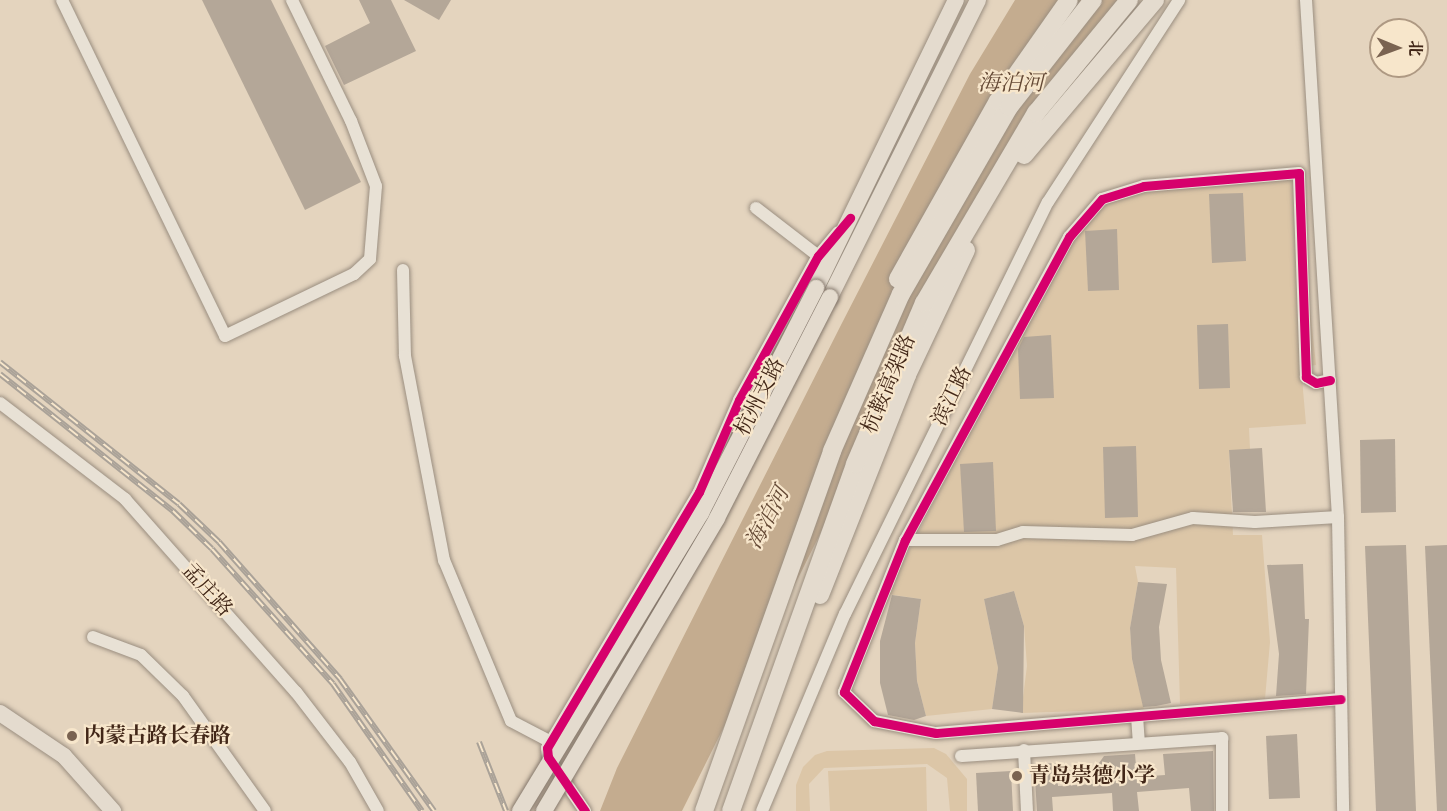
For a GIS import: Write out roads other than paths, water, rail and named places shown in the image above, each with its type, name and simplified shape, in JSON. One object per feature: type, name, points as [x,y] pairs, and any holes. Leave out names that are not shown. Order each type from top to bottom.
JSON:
[{"type":"highway","points":[[821,481],[857,371],[912,250],[998,101],[1069,0]]},
{"type":"highway","name":"杭鞍高架路","points":[[704,811],[821,481],[901,294],[1009,107],[1093,0]]},
{"type":"highway","name":"杭鞍高架路","points":[[731,811],[855,464],[924,303],[1036,113],[1130,0]]},
{"type":"highway","points":[[763,722],[849,528],[907,375],[968,247],[1036,137],[1155,0]]},
{"type":"main road","name":"杭州支路","points":[[543,811],[717,518],[823,292],[850,218],[956,0]]},
{"type":"main road","name":"杭州支路","points":[[520,811],[701,513],[823,292],[978,0]]},
{"type":"main road","points":[[0,713],[63,756],[112,811]]},
{"type":"street","points":[[62,0],[225,336],[354,274],[369,259],[376,186],[351,121],[292,0]]},
{"type":"street","name":"滨江路","points":[[762,811],[845,614],[1048,202],[1179,0]]},
{"type":"street","points":[[1306,0],[1338,517],[1343,811]]},
{"type":"street","points":[[1330,380],[1316,383],[1306,377],[1299,173],[1144,186],[1102,199],[1069,237],[905,540],[844,692],[874,721],[936,733],[1341,699]]},
{"type":"street","points":[[756,208],[818,256]]},
{"type":"street","points":[[585,811],[548,757],[551,742],[699,492],[739,400],[818,256],[850,218]]},
{"type":"street","points":[[403,270],[405,356],[444,560],[511,721],[551,742]]},
{"type":"street","name":"孟庄路","points":[[0,403],[125,499],[296,692],[350,762],[378,811]]},
{"type":"street","points":[[905,540],[997,540],[1023,532],[1132,535],[1193,518],[1255,522],[1338,517]]},
{"type":"street","points":[[93,637],[141,655],[183,696],[265,811]]},
{"type":"street","points":[[1137,716],[1140,742]]},
{"type":"street","points":[[961,756],[1222,738],[1222,811]]},
{"type":"street","points":[[1024,750],[1027,811]]},
{"type":"water","name":"海泊河","points":[[1015,0],[1121,0],[976,221],[682,811],[600,811],[617,768],[842,323],[970,74]]},
{"type":"railway","points":[[0,362],[179,504],[219,542],[340,679],[434,811]]},
{"type":"railway","points":[[0,374],[173,511],[212,549],[333,684],[422,811]]},
{"type":"railway","points":[[479,742],[506,811]]},
{"type":"place","name":"内蒙古路长春路","points":[[72,736]]},
{"type":"place","name":"青岛崇德小学","points":[[1017,776]]}]
